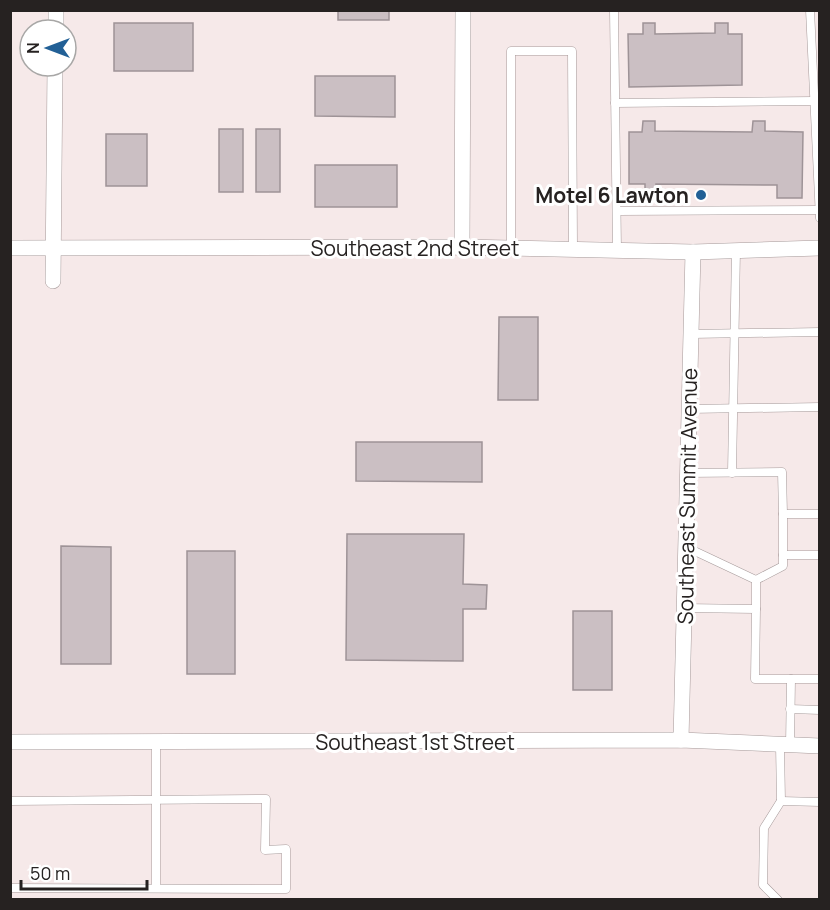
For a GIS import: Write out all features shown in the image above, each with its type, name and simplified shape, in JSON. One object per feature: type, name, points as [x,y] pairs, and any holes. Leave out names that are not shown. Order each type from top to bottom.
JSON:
[{"type":"street","points":[[462,247],[463,10]]},
{"type":"street","points":[[53,281],[55,78]]},
{"type":"street","name":"Southeast 2nd Street","points":[[10,248],[462,247],[693,252],[819,248]]},
{"type":"street","name":"Southeast Summit Avenue","points":[[681,740],[693,252]]},
{"type":"street","name":"Southeast 1st Street","points":[[10,742],[681,740],[819,746]]},
{"type":"lane","points":[[614,10],[617,250]]},
{"type":"lane","points":[[810,10],[819,218]]},
{"type":"lane","points":[[511,248],[511,51],[572,51],[573,249]]},
{"type":"lane","points":[[615,104],[814,101]]},
{"type":"lane","points":[[617,211],[819,210]]},
{"type":"lane","points":[[732,473],[736,250]]},
{"type":"lane","points":[[691,334],[819,332]]},
{"type":"lane","points":[[689,409],[819,407]]},
{"type":"lane","points":[[687,473],[782,472],[783,566],[756,580]]},
{"type":"lane","points":[[783,514],[819,514]]},
{"type":"lane","points":[[686,547],[756,580]]},
{"type":"lane","points":[[783,555],[819,555]]},
{"type":"lane","points":[[756,580],[755,679],[819,679]]},
{"type":"lane","points":[[684,608],[756,609]]},
{"type":"lane","points":[[778,900],[763,885],[764,828],[781,801],[791,679]]},
{"type":"lane","points":[[790,710],[819,710]]},
{"type":"lane","points":[[156,743],[156,888]]},
{"type":"lane","points":[[10,801],[266,799],[265,850],[286,849],[286,889],[10,888]]},
{"type":"lane","points":[[781,801],[819,802]]},
{"type":"building","points":[[338,10],[389,10],[389,20],[338,20]]},
{"type":"building","points":[[114,23],[193,23],[193,71],[114,71]]},
{"type":"building","points":[[643,23],[655,23],[655,34],[715,33],[715,23],[728,23],[728,34],[742,34],[742,85],[629,87],[628,34],[643,34]]},
{"type":"building","points":[[315,76],[395,76],[395,117],[315,116]]},
{"type":"building","points":[[643,121],[655,121],[655,131],[752,132],[753,121],[765,121],[765,131],[803,132],[802,198],[777,198],[777,185],[656,184],[656,193],[645,193],[645,184],[629,184],[629,132],[642,132]]},
{"type":"building","points":[[219,129],[243,129],[243,192],[219,192]]},
{"type":"building","points":[[256,129],[280,129],[280,192],[256,192]]},
{"type":"building","points":[[106,134],[147,134],[147,186],[106,186]]},
{"type":"building","points":[[315,165],[397,165],[397,207],[315,207]]},
{"type":"building","points":[[499,317],[538,317],[538,400],[498,400]]},
{"type":"building","points":[[356,442],[482,442],[482,482],[356,481]]},
{"type":"building","points":[[347,534],[464,534],[463,584],[487,585],[486,609],[463,609],[463,661],[346,660]]},
{"type":"building","points":[[61,546],[111,547],[111,664],[61,664]]},
{"type":"building","points":[[187,551],[235,551],[235,674],[187,674]]},
{"type":"building","points":[[573,611],[612,611],[612,690],[573,690]]},
{"type":"place","name":"Motel 6 Lawton","points":[[701,195]]}]
